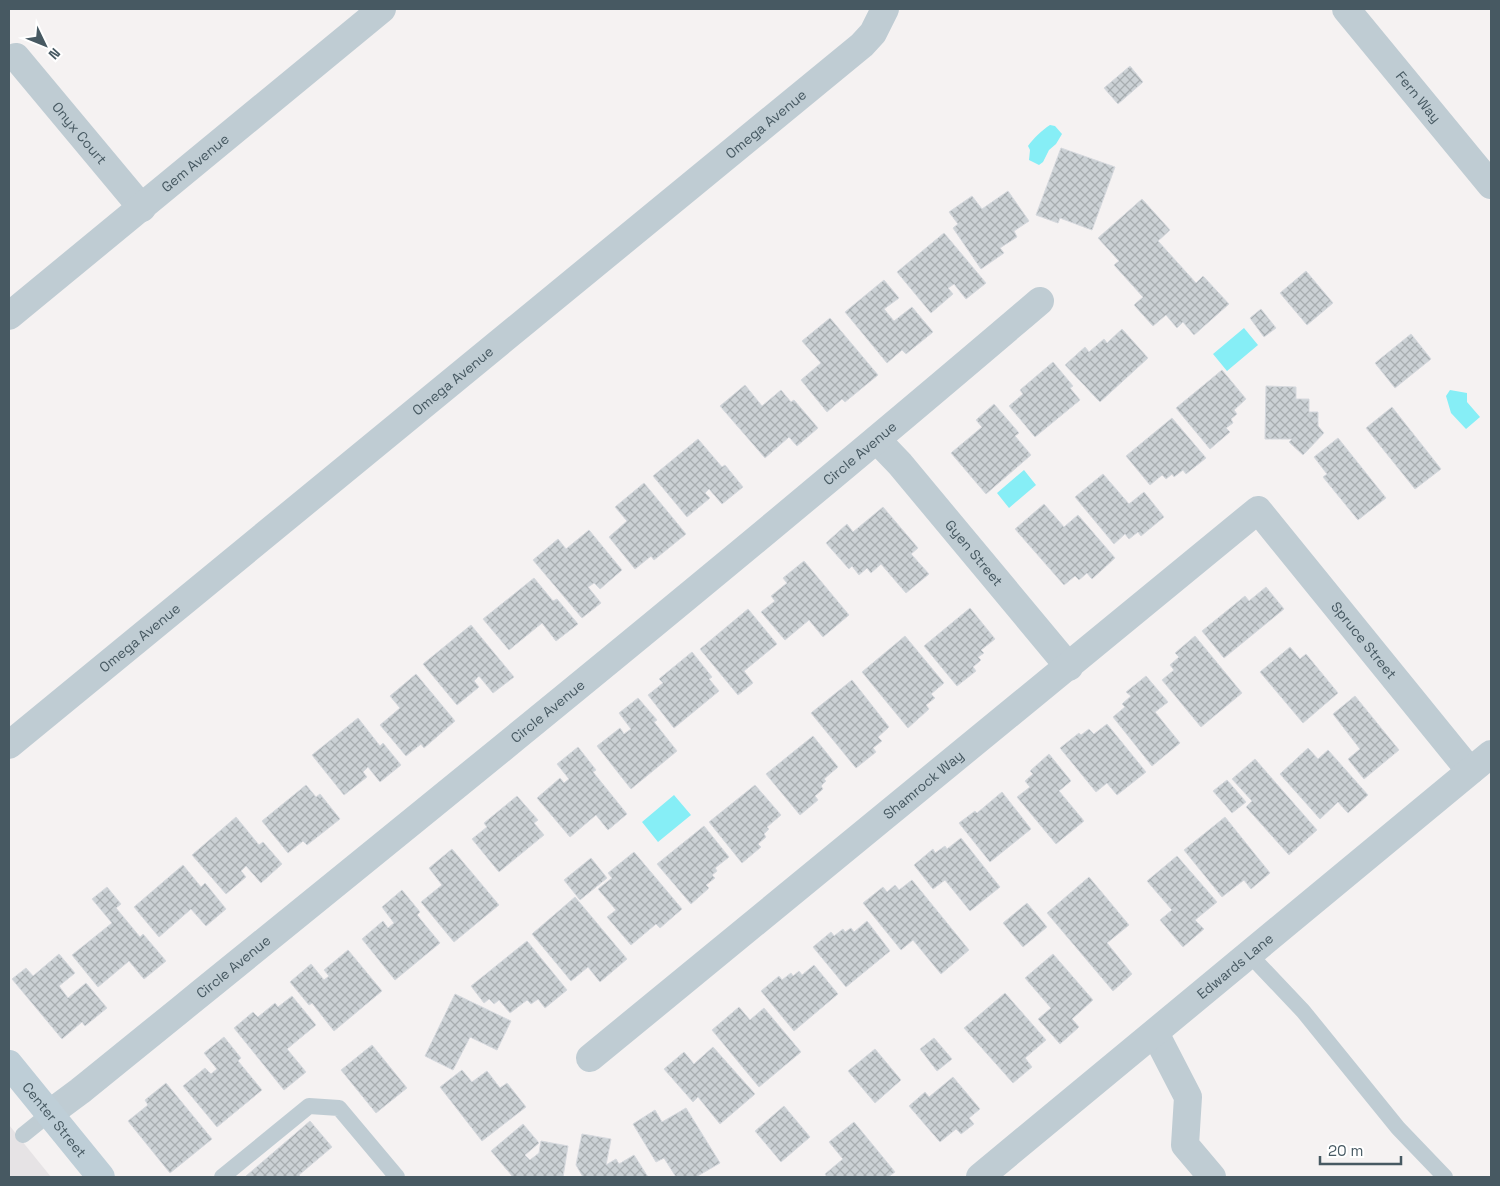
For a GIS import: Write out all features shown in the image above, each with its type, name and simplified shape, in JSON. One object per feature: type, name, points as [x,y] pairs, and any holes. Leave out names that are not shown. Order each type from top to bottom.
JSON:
[{"type":"street","name":"Gem Avenue","points":[[9,316],[382,9]]},
{"type":"street","name":"Omega Avenue","points":[[9,744],[862,45],[873,32],[885,9]]},
{"type":"street","name":"Fern Way","points":[[1346,9],[1491,185]]},
{"type":"street","name":"Onyx Court","points":[[16,57],[142,208]]},
{"type":"street","name":"Circle Avenue","points":[[49,1114],[80,1091],[470,775],[877,440],[1040,301]]},
{"type":"street","name":"Gyen Street","points":[[877,440],[1069,667]]},
{"type":"street","name":"Shamrock Way","points":[[590,1058],[1069,667],[1258,510]]},
{"type":"street","name":"Spruce Street","points":[[1258,510],[1470,771]]},
{"type":"street","name":"Edwards Lane","points":[[980,1177],[1491,754]]},
{"type":"street","points":[[1155,1033],[1188,1097],[1185,1145],[1212,1177]]},
{"type":"street","name":"Center Street","points":[[9,1064],[101,1177]]},
{"type":"lane","points":[[1250,954],[1302,1010],[1398,1128],[1445,1177]]},
{"type":"lane","points":[[222,1177],[309,1106],[339,1108],[396,1177]]},
{"type":"lane","points":[[23,1135],[49,1114]]},
{"type":"shaded area","points":[[9,1125],[51,1177],[9,1177]]},
{"type":"water","points":[[1050,125],[1055,126],[1062,134],[1039,165],[1029,160],[1030,150],[1028,146]]},
{"type":"water","points":[[1244,328],[1258,345],[1227,371],[1213,354]]},
{"type":"water","points":[[1450,390],[1467,393],[1467,402],[1480,417],[1466,429],[1451,413],[1446,396]]},
{"type":"water","points":[[1024,470],[1036,485],[1009,508],[997,493]]},
{"type":"water","points":[[674,795],[691,815],[658,842],[642,822]]},
{"type":"building","points":[[1130,66],[1143,82],[1118,104],[1104,88]]},
{"type":"building","points":[[1061,148],[1115,167],[1092,230],[1060,218],[1058,223],[1036,215]]},
{"type":"building","points":[[1008,191],[1029,221],[1014,231],[1017,237],[1000,248],[1004,253],[981,269],[953,228],[958,224],[949,212],[972,196],[982,209]]},
{"type":"building","points":[[1142,199],[1170,230],[1158,241],[1196,283],[1203,276],[1229,304],[1194,335],[1183,322],[1177,328],[1166,315],[1153,326],[1134,305],[1143,297],[1114,265],[1119,261],[1098,238]]},
{"type":"building","points":[[944,233],[986,283],[966,299],[954,284],[948,288],[953,294],[931,313],[897,272]]},
{"type":"building","points":[[1306,271],[1333,303],[1307,325],[1280,293]]},
{"type":"building","points":[[884,280],[899,298],[884,309],[894,321],[912,307],[933,332],[906,354],[902,350],[887,363],[845,312]]},
{"type":"building","points":[[1261,309],[1276,328],[1264,337],[1250,318]]},
{"type":"building","points":[[830,318],[878,375],[845,402],[842,399],[827,412],[801,380],[821,363],[802,341]]},
{"type":"building","points":[[1122,329],[1148,358],[1100,402],[1065,365],[1085,347],[1089,352],[1104,339],[1107,343]]},
{"type":"building","points":[[1411,334],[1431,359],[1395,388],[1375,363]]},
{"type":"building","points":[[1053,362],[1073,386],[1070,388],[1080,400],[1035,437],[1009,406],[1023,394],[1020,390]]},
{"type":"building","points":[[1222,370],[1246,399],[1234,410],[1237,414],[1231,419],[1233,423],[1226,428],[1230,432],[1210,449],[1176,408]]},
{"type":"building","points":[[745,385],[762,406],[781,390],[791,402],[794,400],[818,428],[797,446],[789,437],[765,458],[720,406]]},
{"type":"building","points":[[1266,386],[1296,387],[1296,399],[1309,399],[1309,412],[1318,412],[1318,426],[1324,433],[1303,455],[1289,442],[1292,439],[1265,439]]},
{"type":"building","points":[[994,404],[1019,433],[1015,436],[1031,455],[986,494],[951,453],[982,427],[976,420]]},
{"type":"building","points":[[1392,407],[1441,469],[1415,489],[1366,428]]},
{"type":"building","points":[[1172,418],[1206,458],[1186,474],[1183,470],[1174,477],[1172,474],[1166,479],[1162,475],[1150,485],[1126,456]]},
{"type":"building","points":[[1338,438],[1386,498],[1358,520],[1323,477],[1327,474],[1314,457]]},
{"type":"building","points":[[698,439],[722,467],[725,465],[743,487],[722,504],[709,489],[705,493],[710,498],[687,517],[653,476]]},
{"type":"building","points":[[1103,474],[1129,504],[1144,492],[1164,517],[1141,536],[1138,532],[1129,539],[1125,534],[1114,544],[1075,497]]},
{"type":"building","points":[[644,483],[686,534],[654,560],[651,556],[635,569],[609,537],[627,521],[615,507]]},
{"type":"building","points":[[1044,504],[1064,527],[1078,515],[1115,558],[1092,579],[1087,573],[1079,580],[1075,576],[1064,585],[1015,529]]},
{"type":"building","points":[[883,507],[918,548],[911,554],[929,574],[906,593],[881,564],[871,573],[867,568],[859,575],[852,566],[849,569],[826,543],[847,524],[853,532]]},
{"type":"building","points":[[589,530],[622,570],[600,589],[594,583],[588,587],[601,603],[582,618],[533,560],[558,539],[566,549]]},
{"type":"building","points":[[804,561],[849,615],[823,637],[809,620],[785,640],[761,612],[775,601],[771,596],[787,583],[783,578]]},
{"type":"building","points":[[534,578],[553,601],[557,599],[578,624],[556,641],[542,623],[509,650],[483,619]]},
{"type":"building","points":[[1266,587],[1284,609],[1224,658],[1202,631],[1245,596],[1249,601]]},
{"type":"building","points":[[970,608],[995,639],[981,650],[984,653],[978,657],[981,660],[973,667],[976,671],[957,686],[924,646]]},
{"type":"building","points":[[748,609],[777,644],[744,671],[753,683],[738,695],[700,649]]},
{"type":"building","points":[[471,625],[514,677],[493,693],[479,676],[474,681],[479,687],[457,705],[423,664]]},
{"type":"building","points":[[905,636],[944,683],[931,694],[935,698],[926,705],[929,709],[908,728],[862,672]]},
{"type":"building","points":[[1195,636],[1242,693],[1201,727],[1162,680],[1174,670],[1170,665],[1179,657],[1175,653]]},
{"type":"building","points":[[1290,647],[1300,659],[1306,654],[1338,693],[1303,723],[1260,672]]},
{"type":"building","points":[[692,652],[712,677],[709,679],[719,691],[674,728],[648,695],[663,683],[659,679]]},
{"type":"building","points":[[416,674],[455,721],[424,748],[421,744],[406,756],[380,725],[400,708],[390,696]]},
{"type":"building","points":[[1146,676],[1168,702],[1155,712],[1180,743],[1152,766],[1113,717],[1125,707],[1122,704],[1131,696],[1126,692]]},
{"type":"building","points":[[852,680],[889,727],[878,737],[882,741],[873,748],[876,752],[856,768],[811,713]]},
{"type":"building","points":[[1355,696],[1399,750],[1364,779],[1348,759],[1360,749],[1333,714]]},
{"type":"building","points":[[638,698],[657,720],[654,722],[677,751],[631,789],[597,746],[620,728],[624,734],[631,729],[619,713]]},
{"type":"building","points":[[358,718],[380,746],[383,743],[401,765],[380,782],[368,767],[363,772],[367,777],[344,795],[312,755]]},
{"type":"building","points":[[1107,724],[1146,772],[1117,795],[1107,783],[1096,792],[1060,748],[1079,733],[1081,735],[1089,729],[1094,734]]},
{"type":"building","points":[[813,736],[838,767],[824,779],[826,781],[821,786],[823,789],[815,796],[818,800],[800,815],[766,774]]},
{"type":"building","points":[[578,747],[596,770],[593,772],[627,814],[608,830],[596,815],[570,837],[537,798],[560,778],[564,783],[569,779],[557,764]]},
{"type":"building","points":[[1308,748],[1318,759],[1328,750],[1368,795],[1348,813],[1338,802],[1320,819],[1280,774]]},
{"type":"building","points":[[1049,754],[1071,781],[1059,791],[1084,821],[1056,844],[1017,797],[1030,787],[1025,781],[1033,774],[1030,771]]},
{"type":"building","points":[[1255,759],[1317,830],[1289,855],[1246,807],[1252,801],[1232,779]]},
{"type":"building","points":[[1227,780],[1246,802],[1232,813],[1213,791]]},
{"type":"building","points":[[306,785],[316,797],[320,794],[340,819],[307,845],[303,841],[288,853],[262,821]]},
{"type":"building","points":[[755,785],[781,815],[767,827],[769,829],[764,834],[766,837],[758,844],[761,847],[742,863],[709,822]]},
{"type":"building","points":[[1002,792],[1031,829],[990,862],[959,823],[975,811],[977,813]]},
{"type":"building","points":[[517,796],[538,820],[534,823],[544,835],[499,872],[472,839],[487,827],[484,823]]},
{"type":"building","points":[[236,817],[259,845],[263,842],[282,864],[261,883],[246,866],[241,871],[246,877],[226,894],[192,855]]},
{"type":"building","points":[[1225,817],[1270,873],[1251,889],[1244,880],[1222,897],[1184,850]]},
{"type":"building","points":[[704,826],[729,857],[715,868],[717,871],[712,875],[715,878],[706,885],[709,888],[691,904],[657,864]]},
{"type":"building","points":[[961,838],[1000,887],[970,911],[945,880],[933,889],[914,865],[933,849],[935,853],[945,846],[947,849]]},
{"type":"building","points":[[452,849],[499,905],[454,942],[421,902],[442,885],[429,868]]},
{"type":"building","points":[[634,852],[682,909],[660,928],[656,924],[631,945],[607,917],[616,910],[598,889],[612,878],[608,873]]},
{"type":"building","points":[[1177,856],[1217,902],[1195,920],[1204,929],[1183,947],[1160,920],[1172,910],[1147,881]]},
{"type":"building","points":[[591,858],[607,878],[580,900],[564,880]]},
{"type":"building","points":[[183,865],[201,887],[205,883],[226,909],[206,926],[191,909],[159,937],[134,907]]},
{"type":"building","points":[[1089,877],[1129,925],[1107,943],[1132,974],[1113,991],[1047,913]]},
{"type":"building","points":[[912,880],[969,950],[941,974],[913,940],[901,950],[863,903],[883,887],[887,892],[895,885],[899,890]]},
{"type":"building","points":[[107,887],[121,904],[116,908],[140,937],[143,934],[166,961],[144,979],[129,961],[98,987],[72,955],[112,923],[92,899]]},
{"type":"building","points":[[402,890],[420,912],[417,915],[440,943],[395,980],[362,939],[383,921],[388,928],[394,923],[382,907]]},
{"type":"building","points":[[575,897],[627,959],[600,982],[588,967],[571,981],[532,934]]},
{"type":"building","points":[[1027,903],[1047,927],[1023,947],[1003,923]]},
{"type":"building","points":[[867,921],[890,951],[846,987],[813,947],[831,932],[834,936],[843,929],[845,932],[851,928],[854,932]]},
{"type":"building","points":[[527,941],[567,990],[545,1008],[538,999],[531,1004],[527,1000],[510,1013],[499,1000],[494,1004],[489,999],[484,1003],[471,986]]},
{"type":"building","points":[[348,950],[382,991],[334,1031],[312,1003],[309,1005],[290,982],[311,964],[324,980],[329,976],[324,970]]},
{"type":"building","points":[[59,954],[75,973],[59,986],[68,998],[86,983],[107,1008],[85,1026],[82,1022],[62,1039],[12,979],[26,968],[33,976]]},
{"type":"building","points":[[1053,954],[1093,1000],[1072,1019],[1079,1027],[1060,1044],[1038,1019],[1051,1008],[1025,978]]},
{"type":"building","points":[[814,965],[838,994],[794,1031],[761,991],[779,976],[782,980],[791,973],[793,976],[799,971],[802,975]]},
{"type":"building","points":[[1005,993],[1046,1040],[1025,1058],[1032,1067],[1013,1083],[964,1028]]},
{"type":"building","points":[[455,994],[511,1021],[497,1050],[470,1037],[453,1070],[425,1056]]},
{"type":"building","points":[[292,996],[316,1025],[287,1049],[306,1072],[284,1090],[234,1028],[253,1012],[258,1017],[275,1003],[278,1007]]},
{"type":"building","points":[[739,1007],[750,1020],[764,1008],[801,1052],[759,1087],[712,1030]]},
{"type":"building","points":[[224,1037],[241,1058],[238,1061],[262,1090],[217,1127],[183,1086],[205,1068],[211,1074],[217,1069],[204,1053]]},
{"type":"building","points":[[934,1038],[952,1059],[937,1071],[920,1049]]},
{"type":"building","points":[[372,1045],[407,1088],[376,1113],[341,1070]]},
{"type":"building","points":[[713,1047],[755,1094],[720,1124],[698,1097],[693,1102],[664,1069],[684,1052],[694,1064]]},
{"type":"building","points":[[875,1049],[901,1080],[875,1103],[848,1071]]},
{"type":"building","points":[[462,1070],[472,1082],[487,1071],[500,1088],[507,1083],[526,1107],[482,1141],[440,1087]]},
{"type":"building","points":[[953,1077],[980,1109],[969,1118],[974,1124],[961,1134],[956,1129],[940,1142],[909,1106],[925,1092],[929,1097]]},
{"type":"building","points":[[166,1083],[212,1139],[170,1173],[128,1121],[148,1105],[145,1100]]},
{"type":"building","points":[[784,1106],[810,1137],[781,1162],[755,1131]]},
{"type":"building","points":[[686,1108],[720,1163],[696,1177],[676,1177],[664,1158],[656,1162],[633,1124],[655,1110],[662,1122]]},
{"type":"building","points":[[310,1121],[332,1147],[299,1175],[301,1177],[246,1176]]},
{"type":"building","points":[[854,1122],[895,1172],[888,1177],[827,1177],[825,1174],[843,1159],[829,1142]]},
{"type":"building","points":[[523,1124],[539,1143],[525,1155],[530,1160],[539,1153],[541,1141],[568,1146],[563,1177],[513,1177],[491,1151]]},
{"type":"building","points":[[582,1134],[611,1139],[606,1165],[616,1159],[619,1164],[634,1155],[648,1177],[583,1177],[576,1165]]}]
